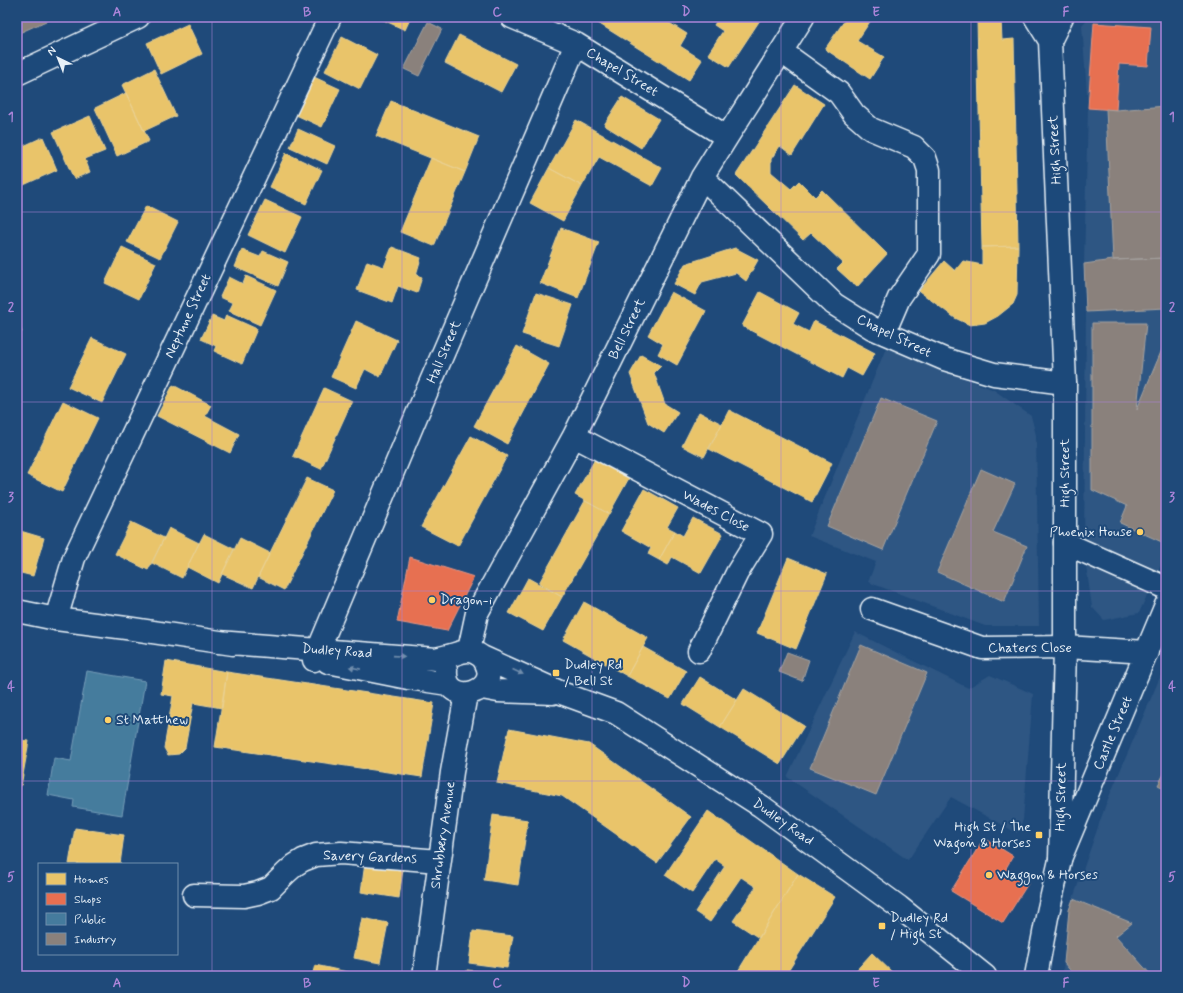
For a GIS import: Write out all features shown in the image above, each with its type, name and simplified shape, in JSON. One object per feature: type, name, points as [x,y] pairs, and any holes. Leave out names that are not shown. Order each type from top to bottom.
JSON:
[{"type":"street","points":[[17,74],[138,17]]},
{"type":"street","name":"Neptune Street","points":[[56,619],[74,558],[330,17]]},
{"type":"street","name":"Chapel Street","points":[[512,17],[576,44],[727,137]]},
{"type":"street","name":"Bell Street","points":[[469,654],[477,613],[574,436],[702,177],[804,17]]},
{"type":"street","name":"High Street","points":[[1035,17],[1050,41]]},
{"type":"street","name":"High Street","points":[[1036,976],[1046,917],[1060,860],[1065,647],[1065,383],[1050,41],[1062,17]]},
{"type":"street","name":"Hall Street","points":[[316,655],[420,407],[576,44]]},
{"type":"street","points":[[782,52],[839,93],[854,114],[872,129],[914,147],[925,158],[929,170],[930,254],[899,298],[884,333]]},
{"type":"street","name":"Chapel Street","points":[[702,177],[834,304],[872,328],[944,360],[994,374],[1065,383]]},
{"type":"street","name":"Wades Close","points":[[574,436],[761,534],[737,573],[699,651]]},
{"type":"street","points":[[1065,543],[1166,588]]},
{"type":"street","name":"Castle Street","points":[[1060,860],[1166,605]]},
{"type":"street","name":"Chaters Close","points":[[872,609],[982,648],[1065,647],[1147,652]]},
{"type":"street","name":"Dudley Road","points":[[17,611],[56,619],[316,655],[436,659],[469,654],[564,694],[616,713],[761,806],[899,907],[985,976]]},
{"type":"street","points":[[469,654],[486,662],[488,676],[486,682],[465,688],[445,672],[446,665],[450,658],[469,654]]},
{"type":"street","name":"Dudley Road","points":[[316,655],[408,678],[465,688],[564,694]]},
{"type":"street","name":"Shrubbery Avenue","points":[[424,976],[465,688]]},
{"type":"street","name":"Savery Gardens","points":[[194,895],[244,896],[258,893],[271,888],[295,865],[316,855],[341,853],[440,861]]},
{"type":"shaded area","points":[[1089,17],[1166,17],[1166,554],[1139,613],[1104,620],[1092,607],[1084,551],[1086,312],[1084,264],[1088,108],[1082,25]]},
{"type":"shaded area","points":[[886,348],[994,390],[1031,416],[1036,435],[1039,626],[985,626],[868,582],[876,562],[809,536]]},
{"type":"shaded area","points":[[855,632],[968,688],[990,675],[1033,694],[1023,820],[1017,833],[951,797],[908,860],[787,777]]},
{"type":"shaded area","points":[[1166,663],[1166,976],[1068,976],[1063,970],[1069,910],[1106,804]]},
{"type":"building: Homes","points":[[377,17],[411,17],[405,30]]},
{"type":"building: Homes","points":[[660,17],[687,34],[680,46],[702,60],[689,80],[590,18]]},
{"type":"building: Homes","points":[[719,17],[762,17],[729,67],[708,54],[723,31],[714,25]]},
{"type":"building: Homes","points":[[847,17],[873,17],[857,41],[884,57],[870,79],[825,49]]},
{"type":"building: Homes","points":[[977,20],[1001,20],[1002,40],[1014,39],[1018,246],[982,247]]},
{"type":"building: Homes","points":[[188,24],[202,54],[161,74],[147,43]]},
{"type":"building: Homes","points":[[459,35],[516,64],[501,92],[445,63]]},
{"type":"building: Homes","points":[[342,37],[377,55],[360,89],[325,71]]},
{"type":"building: Homes","points":[[154,69],[176,116],[144,131],[122,85]]},
{"type":"building: Homes","points":[[314,77],[340,89],[322,127],[296,115]]},
{"type":"building: Homes","points":[[795,85],[824,104],[792,155],[780,146],[771,159],[771,172],[791,189],[799,181],[815,197],[822,190],[887,254],[857,287],[837,269],[843,263],[811,233],[803,240],[736,175]]},
{"type":"building: Homes","points":[[126,93],[149,141],[117,156],[95,108]]},
{"type":"building: Homes","points":[[622,97],[659,119],[641,148],[604,125]]},
{"type":"building: Homes","points":[[391,101],[479,137],[465,172],[376,136]]},
{"type":"building: Homes","points":[[90,116],[105,151],[85,159],[90,172],[74,179],[53,132]]},
{"type":"building: Homes","points":[[576,120],[662,168],[652,186],[599,157],[582,186],[549,168]]},
{"type":"building: Homes","points":[[298,129],[335,146],[327,164],[290,147]]},
{"type":"building: Homes","points":[[43,137],[57,170],[17,188],[17,149]]},
{"type":"building: Homes","points":[[286,153],[322,170],[306,204],[270,187]]},
{"type":"building: Homes","points":[[431,158],[465,172],[434,246],[400,232]]},
{"type":"building: Homes","points":[[549,168],[582,186],[563,221],[530,203]]},
{"type":"building: Homes","points":[[265,200],[302,217],[285,253],[248,235]]},
{"type":"building: Homes","points":[[146,206],[178,222],[160,258],[127,242]]},
{"type":"building: Homes","points":[[561,228],[599,242],[578,298],[540,283]]},
{"type":"building: Homes","points":[[1018,246],[1017,295],[1013,304],[998,316],[985,323],[970,325],[955,318],[919,291],[944,261],[955,271],[963,261],[982,265],[982,247]]},
{"type":"building: Homes","points":[[122,247],[156,263],[139,299],[105,283]]},
{"type":"building: Homes","points":[[392,247],[421,258],[416,275],[422,277],[417,293],[398,286],[392,303],[357,290],[367,261],[384,267]]},
{"type":"building: Homes","points":[[735,248],[758,260],[746,281],[736,273],[702,282],[695,295],[674,284],[685,264]]},
{"type":"building: Homes","points":[[242,250],[260,257],[263,251],[288,262],[278,286],[235,267]]},
{"type":"building: Homes","points":[[246,276],[276,290],[260,325],[229,311],[233,303],[220,297],[229,277],[243,284]]},
{"type":"building: Homes","points":[[671,292],[706,311],[677,365],[658,354],[663,344],[648,335]]},
{"type":"building: Homes","points":[[760,292],[799,313],[793,324],[809,332],[814,321],[875,353],[862,376],[847,368],[842,378],[742,326]]},
{"type":"building: Homes","points":[[536,293],[573,305],[559,346],[522,334]]},
{"type":"building: Homes","points":[[226,315],[257,329],[242,364],[214,351],[216,346],[201,339],[212,316],[224,321]]},
{"type":"building: Homes","points":[[17,321],[22,332],[17,334]]},
{"type":"building: Homes","points":[[356,321],[397,340],[380,377],[365,369],[356,388],[331,377]]},
{"type":"building: Homes","points":[[92,338],[126,354],[102,403],[68,387]]},
{"type":"building: Homes","points":[[517,346],[549,364],[507,444],[474,426]]},
{"type":"building: Homes","points":[[641,355],[661,366],[654,373],[665,404],[678,412],[664,433],[648,423],[630,374]]},
{"type":"building: Homes","points":[[173,385],[211,405],[205,416],[239,434],[230,453],[157,416]]},
{"type":"building: Homes","points":[[324,388],[352,401],[321,469],[293,456]]},
{"type":"building: Homes","points":[[63,401],[98,418],[62,492],[27,475]]},
{"type":"building: Homes","points":[[729,410],[832,463],[812,502],[709,449]]},
{"type":"building: Homes","points":[[699,412],[722,424],[704,457],[682,446]]},
{"type":"building: Homes","points":[[471,436],[507,456],[458,546],[421,527]]},
{"type":"building: Homes","points":[[595,459],[629,478],[609,514],[575,495]]},
{"type":"building: Homes","points":[[307,478],[333,490],[284,590],[258,577]]},
{"type":"building: Homes","points":[[644,489],[678,508],[667,527],[675,531],[659,560],[648,554],[651,548],[621,531]]},
{"type":"building: Homes","points":[[585,501],[609,514],[562,597],[539,583]]},
{"type":"building: Homes","points":[[693,518],[723,534],[701,573],[672,557],[668,565],[659,560],[675,531],[683,536]]},
{"type":"building: Homes","points":[[131,522],[164,538],[148,570],[115,554]]},
{"type":"building: Homes","points":[[169,528],[199,543],[182,578],[152,563]]},
{"type":"building: Homes","points":[[17,530],[44,538],[33,576],[17,572]]},
{"type":"building: Homes","points":[[204,534],[234,549],[218,583],[187,567]]},
{"type":"building: Homes","points":[[240,538],[270,553],[253,588],[222,574]]},
{"type":"building: Homes","points":[[788,558],[827,574],[796,649],[757,633]]},
{"type":"building: Homes","points":[[528,578],[562,597],[543,631],[509,613]]},
{"type":"building: Homes","points":[[584,602],[648,638],[627,676],[563,640]]},
{"type":"building: Homes","points":[[643,647],[686,671],[670,699],[627,676]]},
{"type":"building: Homes","points":[[166,661],[227,672],[222,708],[193,703],[185,748],[179,754],[168,755],[164,748],[173,696],[161,694]]},
{"type":"building: Homes","points":[[227,672],[434,703],[422,777],[215,747]]},
{"type":"building: Homes","points":[[700,677],[737,700],[720,727],[683,704]]},
{"type":"building: Homes","points":[[744,689],[804,726],[780,764],[720,727]]},
{"type":"building: Homes","points":[[509,729],[589,744],[691,817],[657,863],[562,796],[497,783]]},
{"type":"building: Homes","points":[[17,740],[29,741],[21,786],[17,785]]},
{"type":"building: Homes","points":[[708,811],[798,874],[759,938],[733,921],[756,887],[741,877],[710,922],[695,912],[725,866],[715,859],[692,893],[665,875]]},
{"type":"building: Homes","points":[[493,815],[528,820],[518,885],[484,880]]},
{"type":"building: Homes","points":[[75,828],[124,835],[120,863],[69,863]]},
{"type":"building: Homes","points":[[365,863],[403,869],[399,898],[361,892]]},
{"type":"building: Homes","points":[[798,874],[835,897],[785,976],[735,976]]},
{"type":"building: Homes","points":[[362,918],[388,923],[380,963],[354,958]]},
{"type":"building: Homes","points":[[473,931],[513,936],[507,968],[469,963]]},
{"type":"building: Homes","points":[[872,953],[896,976],[851,976]]},
{"type":"building: Homes","points":[[315,965],[366,976],[312,976]]},
{"type":"building: Homes","points":[[467,970],[508,975],[508,976],[467,976]]},
{"type":"building: Shops","points":[[1094,23],[1151,27],[1148,66],[1119,64],[1116,110],[1088,108]]},
{"type":"building: Shops","name":"Dragon-i","points":[[410,557],[474,577],[447,631],[397,622]]},
{"type":"building: Shops","name":"Waggon & Horses","points":[[984,838],[1013,856],[1006,868],[1029,882],[1003,923],[951,891]]},
{"type":"building: Public","name":"St Matthew","points":[[87,671],[145,681],[122,815],[73,807],[74,800],[48,795],[54,758],[71,761]]},
{"type":"building: Industry","points":[[17,17],[55,17],[17,34]]},
{"type":"building: Industry","points":[[428,22],[442,29],[419,76],[404,69]]},
{"type":"building: Industry","points":[[1166,106],[1166,258],[1113,260],[1106,109],[1116,110]]},
{"type":"building: Industry","points":[[1166,258],[1166,308],[1086,312],[1084,264],[1113,260]]},
{"type":"building: Industry","points":[[1092,323],[1146,323],[1137,409],[1166,340],[1166,539],[1164,543],[1120,523],[1127,506],[1092,490]]},
{"type":"building: Industry","points":[[881,398],[937,421],[883,550],[827,526]]},
{"type":"building: Industry","points":[[981,469],[1015,484],[993,532],[1027,546],[1004,602],[937,572]]},
{"type":"building: Industry","points":[[861,645],[927,673],[876,795],[810,768]]},
{"type":"building: Industry","points":[[787,652],[809,660],[802,681],[779,672]]},
{"type":"building: Industry","points":[[1166,770],[1166,789],[1158,785]]},
{"type":"building: Industry","points":[[1073,899],[1132,923],[1116,936],[1152,976],[1075,976],[1064,963],[1069,910]]},
{"type":"place","name":"Phoenix House","points":[[1140,532]]},
{"type":"place","name":"Dragon-i","points":[[432,600]]},
{"type":"place","name":"Dudley Rd / Bell St","points":[[556,673]]},
{"type":"place","name":"St Matthew","points":[[108,720]]},
{"type":"place","name":"High St / The Wagon & Horses","points":[[1039,835]]},
{"type":"place","name":"Waggon & Horses","points":[[989,875]]},
{"type":"place","name":"Dudley Rd / High St","points":[[882,926]]}]
